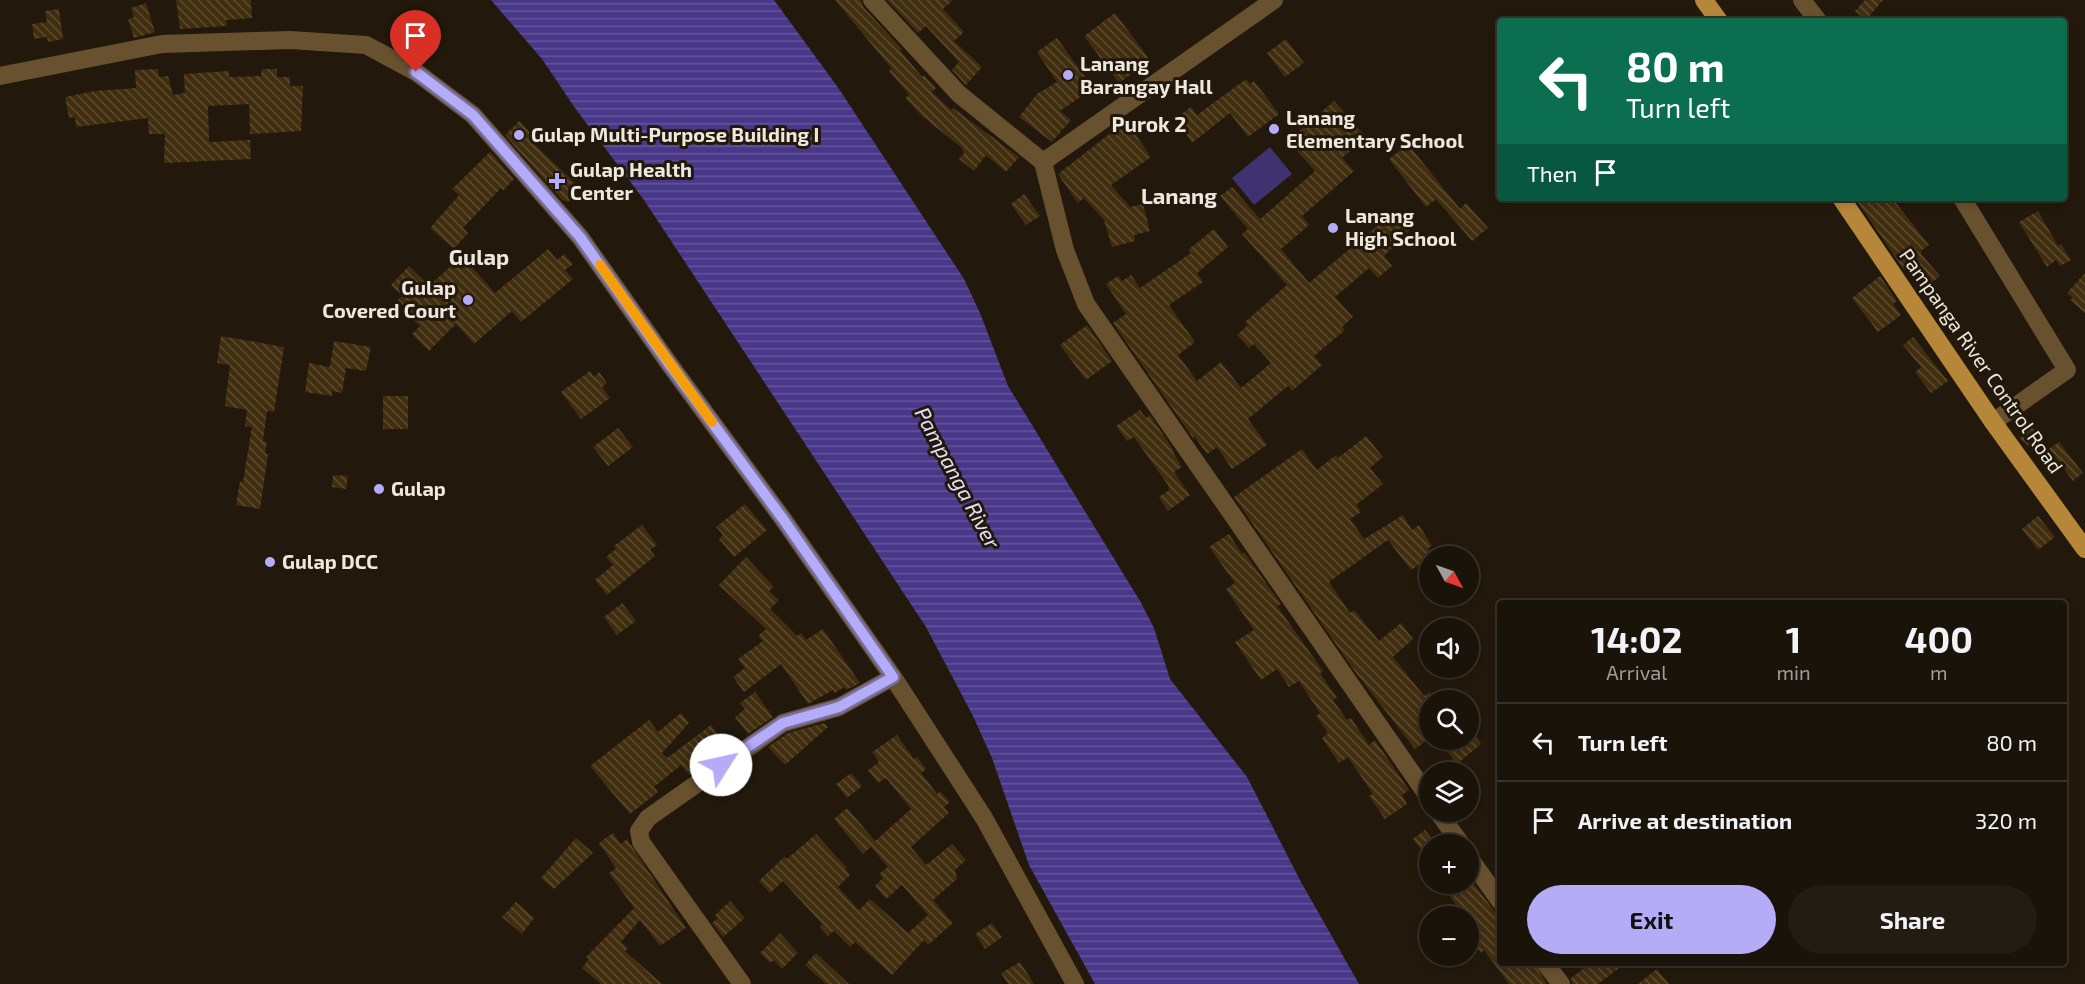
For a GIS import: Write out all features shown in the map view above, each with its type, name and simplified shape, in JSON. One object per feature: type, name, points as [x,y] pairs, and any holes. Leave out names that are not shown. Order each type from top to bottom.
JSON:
[{"type":"main road","points":[[1704,0],[1717,18]]},
{"type":"main road","name":"Pampanga River Control Road","points":[[1843,201],[1993,422],[2085,549]]},
{"type":"street","points":[[872,0],[959,94],[1043,162],[1049,194],[1065,250],[1086,304],[1419,783]]},
{"type":"street","points":[[1043,162],[1274,0]]},
{"type":"street","points":[[1802,0],[1816,18]]},
{"type":"street","points":[[0,76],[162,44],[290,40],[366,45],[416,72],[473,115],[580,237],[783,519],[893,677],[984,818],[1075,984]]},
{"type":"street","points":[[1964,201],[2067,370],[1993,422]]},
{"type":"street","points":[[742,984],[640,842],[639,831],[648,818],[783,723],[839,707],[893,677]]},
{"type":"street","points":[[1479,871],[1497,897]]},
{"type":"street","points":[[1547,966],[1561,984]]},
{"type":"shaded area","points":[[1270,147],[1292,174],[1254,205],[1232,178]]},
{"type":"water","name":"Pampanga River","points":[[491,0],[774,0],[839,89],[964,279],[980,313],[1008,386],[1140,601],[1154,628],[1170,679],[1247,777],[1301,882],[1359,984],[1095,984],[1029,865],[992,758],[973,716],[926,627],[644,200],[575,108],[542,59]]},
{"type":"building","points":[[176,0],[251,0],[252,18],[226,20],[227,26],[180,29]]},
{"type":"building","points":[[835,0],[861,0],[864,8],[902,49],[900,50],[922,77],[924,75],[936,88],[932,92],[951,110],[953,108],[1019,157],[1006,172],[986,155],[974,171],[959,159],[964,153],[962,148],[922,116],[905,98],[909,95],[889,71],[892,69]]},
{"type":"building","points":[[887,0],[953,0],[943,9],[964,32],[954,41],[982,67],[966,85],[952,70],[959,62],[926,26],[918,33]]},
{"type":"building","points":[[1865,0],[1883,0],[1868,18],[1864,18],[1855,11]]},
{"type":"building","points":[[146,3],[155,32],[134,38],[128,19],[134,17],[131,8]]},
{"type":"building","points":[[59,9],[63,39],[48,42],[47,37],[34,39],[32,24],[47,22],[45,11]]},
{"type":"building","points":[[1115,13],[1150,60],[1119,83],[1084,36]]},
{"type":"building","points":[[1057,38],[1093,88],[1060,111],[1071,120],[1052,142],[1019,117],[1037,94],[1057,82],[1037,52]]},
{"type":"building","points":[[1286,39],[1304,63],[1285,77],[1267,53]]},
{"type":"building","points":[[158,69],[159,77],[168,76],[173,95],[185,93],[184,74],[229,71],[229,77],[261,76],[262,69],[277,69],[277,77],[290,77],[290,86],[303,86],[301,131],[250,134],[249,104],[208,106],[209,142],[250,140],[251,159],[164,163],[165,134],[149,134],[148,118],[76,127],[75,117],[69,118],[65,97],[95,91],[136,88],[135,70]]},
{"type":"building","points":[[1246,79],[1250,84],[1254,81],[1279,114],[1248,137],[1230,113],[1192,143],[1175,119],[1191,107],[1197,115]]},
{"type":"building","points":[[1334,101],[1366,137],[1342,158],[1354,171],[1302,216],[1309,225],[1281,249],[1309,283],[1383,221],[1387,226],[1402,214],[1412,227],[1384,256],[1392,266],[1378,278],[1369,268],[1335,297],[1353,317],[1342,327],[1345,330],[1314,356],[1322,365],[1292,391],[1288,386],[1248,419],[1267,445],[1232,469],[1217,447],[1207,454],[1194,436],[1193,438],[1113,323],[1126,314],[1106,284],[1118,276],[1122,281],[1131,275],[1140,288],[1191,253],[1188,250],[1214,229],[1228,247],[1197,273],[1203,282],[1169,305],[1195,342],[1178,355],[1197,381],[1221,362],[1241,388],[1271,363],[1254,344],[1249,348],[1237,335],[1248,325],[1245,322],[1287,285],[1242,234],[1248,229],[1220,196],[1232,187],[1260,219],[1315,171],[1288,141]]},
{"type":"building","points":[[519,121],[533,135],[529,139],[577,185],[574,188],[578,193],[568,202],[562,200],[505,135]]},
{"type":"building","points":[[1126,121],[1151,157],[1111,185],[1130,207],[1143,204],[1150,231],[1134,235],[1135,241],[1112,247],[1104,220],[1084,198],[1078,203],[1058,174]]},
{"type":"building","points":[[1408,144],[1460,209],[1466,203],[1488,228],[1472,241],[1436,199],[1426,207],[1389,159]]},
{"type":"building","points":[[490,152],[514,179],[503,191],[501,188],[463,228],[468,233],[454,249],[430,228],[459,195],[452,189]]},
{"type":"building","points":[[1024,194],[1040,216],[1026,225],[1011,204]]},
{"type":"building","points":[[1857,201],[1894,201],[1929,245],[1921,251],[1922,255],[1940,276],[1924,289],[1907,268],[1904,270]]},
{"type":"building","points":[[2038,211],[2058,246],[2061,244],[2071,260],[2060,266],[2056,260],[2047,267],[2019,222]]},
{"type":"building","points":[[548,249],[557,260],[564,254],[573,264],[565,270],[573,279],[521,322],[512,311],[474,344],[456,324],[429,351],[412,334],[420,326],[406,313],[408,310],[398,300],[402,296],[391,285],[409,266],[429,286],[462,256],[495,293]]},
{"type":"building","points":[[2085,273],[2085,313],[2070,300],[2073,298],[2067,293]]},
{"type":"building","points":[[1880,276],[1897,301],[1893,304],[1901,315],[1878,332],[1852,298]]},
{"type":"building","points":[[1087,325],[1112,361],[1086,380],[1060,345]]},
{"type":"building","points":[[221,336],[284,347],[274,412],[267,411],[263,441],[267,442],[265,453],[268,454],[260,509],[236,505],[240,481],[243,482],[252,427],[245,426],[247,410],[225,406],[230,365],[217,363]]},
{"type":"building","points":[[1913,337],[1948,381],[1931,393],[1915,372],[1921,367],[1903,345]]},
{"type":"building","points":[[334,341],[371,347],[366,371],[346,368],[342,393],[332,391],[332,396],[305,392],[309,363],[330,367]]},
{"type":"building","points":[[590,371],[594,377],[599,372],[607,383],[602,387],[610,398],[581,419],[561,392]]},
{"type":"building","points":[[383,396],[408,396],[408,429],[383,429]]},
{"type":"building","points":[[1140,410],[1146,418],[1150,415],[1174,451],[1182,467],[1174,472],[1190,495],[1168,511],[1159,497],[1169,490],[1168,485],[1134,437],[1127,441],[1116,426]]},
{"type":"building","points":[[2031,426],[2045,438],[2034,451],[2020,439]]},
{"type":"building","points":[[618,428],[633,447],[608,466],[593,447]]},
{"type":"building","points":[[1366,436],[1383,457],[1370,468],[1383,484],[1356,505],[1361,512],[1350,519],[1364,539],[1403,515],[1412,530],[1419,525],[1432,546],[1419,546],[1419,565],[1411,570],[1388,540],[1329,582],[1350,613],[1354,610],[1379,641],[1401,623],[1413,639],[1393,657],[1419,690],[1419,746],[1415,749],[1356,673],[1234,497],[1302,449],[1317,470],[1336,455],[1338,458]]},
{"type":"building","points":[[2059,442],[2083,473],[2073,481],[2049,449]]},
{"type":"building","points":[[333,475],[348,476],[346,489],[332,487]]},
{"type":"building","points":[[745,504],[767,530],[734,557],[719,539],[723,535],[716,527]]},
{"type":"building","points":[[2038,516],[2055,537],[2038,550],[2022,529]]},
{"type":"building","points":[[642,525],[657,545],[650,550],[655,556],[607,595],[595,580],[613,565],[606,557],[616,549],[614,546]]},
{"type":"building","points":[[1229,534],[1281,604],[1277,606],[1323,671],[1320,673],[1337,698],[1333,700],[1347,720],[1351,718],[1369,745],[1375,740],[1409,790],[1402,795],[1407,804],[1385,819],[1369,796],[1373,794],[1348,757],[1339,763],[1322,738],[1328,733],[1316,716],[1320,713],[1299,681],[1289,687],[1277,669],[1261,680],[1235,642],[1254,630],[1226,589],[1235,583],[1209,547]]},
{"type":"building","points":[[746,557],[774,587],[769,591],[779,600],[770,609],[797,636],[801,633],[806,640],[823,629],[860,683],[846,690],[844,687],[835,693],[833,690],[808,704],[781,664],[744,692],[733,677],[745,668],[738,659],[763,641],[758,636],[766,629],[719,585]]},
{"type":"building","points":[[622,603],[636,621],[617,635],[604,617]]},
{"type":"building","points":[[755,692],[773,717],[748,734],[735,717],[745,709],[740,703]]},
{"type":"building","points":[[681,713],[689,723],[662,753],[667,758],[711,725],[728,748],[689,775],[681,765],[654,787],[658,792],[630,814],[590,766],[649,720],[658,732]]},
{"type":"building","points":[[824,723],[828,727],[785,765],[768,747],[788,733]]},
{"type":"building","points":[[897,735],[914,759],[917,757],[926,769],[921,773],[937,794],[940,791],[950,802],[944,807],[949,813],[911,847],[926,865],[952,844],[966,860],[955,870],[957,879],[933,900],[953,923],[928,945],[924,940],[892,975],[855,942],[850,947],[834,931],[828,936],[820,927],[822,924],[783,881],[770,893],[759,881],[784,857],[787,859],[816,834],[847,868],[845,869],[850,875],[838,887],[859,910],[870,899],[908,933],[928,915],[902,885],[886,899],[875,886],[883,878],[879,874],[888,867],[871,847],[863,854],[834,819],[847,808],[875,841],[911,809],[886,778],[878,783],[868,770],[879,762],[872,752]]},
{"type":"building","points":[[1474,750],[1459,762],[1455,762],[1447,751]]},
{"type":"building","points":[[851,773],[862,786],[847,798],[836,784]]},
{"type":"building","points":[[613,833],[621,844],[627,839],[686,928],[660,946],[640,920],[621,942],[628,948],[625,951],[662,984],[601,984],[582,968],[589,959],[586,957],[634,908],[609,873],[616,868],[599,843]]},
{"type":"building","points":[[1419,834],[1419,847],[1413,839]]},
{"type":"building","points":[[576,838],[593,853],[554,889],[541,878]]},
{"type":"building","points":[[1479,891],[1497,915],[1497,966],[1536,966],[1547,984],[1509,984],[1484,950],[1481,953],[1479,950],[1479,906],[1457,906],[1448,894],[1479,894]]},
{"type":"building","points":[[730,901],[745,918],[723,937],[712,923],[718,918],[715,915]]},
{"type":"building","points":[[516,902],[534,918],[522,934],[502,917]]},
{"type":"building","points":[[992,923],[1002,937],[985,949],[975,934]]},
{"type":"building","points":[[780,933],[798,953],[782,969],[774,960],[770,963],[760,953]]},
{"type":"building","points":[[816,953],[849,984],[826,984],[805,965]]},
{"type":"building","points":[[1020,962],[1034,984],[1008,984],[1001,973]]},
{"type":"building","points":[[1587,966],[1622,966],[1598,984],[1572,984],[1571,978]]},
{"type":"building","points":[[1657,969],[1669,984],[1638,984]]},
{"type":"slow traffic","points":[[600,265],[712,422]]},
{"type":"place","name":"Lanang Barangay Hall","points":[[1068,75]]},
{"type":"place","name":"Lanang Elementary School","points":[[1274,129]]},
{"type":"place","name":"Gulap Multi-Purpose Building I","points":[[519,135]]},
{"type":"place","name":"Gulap Health Center","points":[[557,181]]},
{"type":"place","name":"Lanang High School","points":[[1333,228]]},
{"type":"place","name":"Gulap Covered Court","points":[[468,300]]},
{"type":"place","name":"Gulap","points":[[379,489]]},
{"type":"place","name":"Gulap DCC","points":[[270,562]]},
{"type":"district","name":"Purok 2","points":[[1149,125]]},
{"type":"district","name":"Lanang","points":[[1179,196]]},
{"type":"district","name":"Gulap","points":[[479,257]]},
{"type":"route","points":[[416,72],[473,115],[580,237],[783,519],[893,677],[839,707],[783,723],[721,765]]}]
